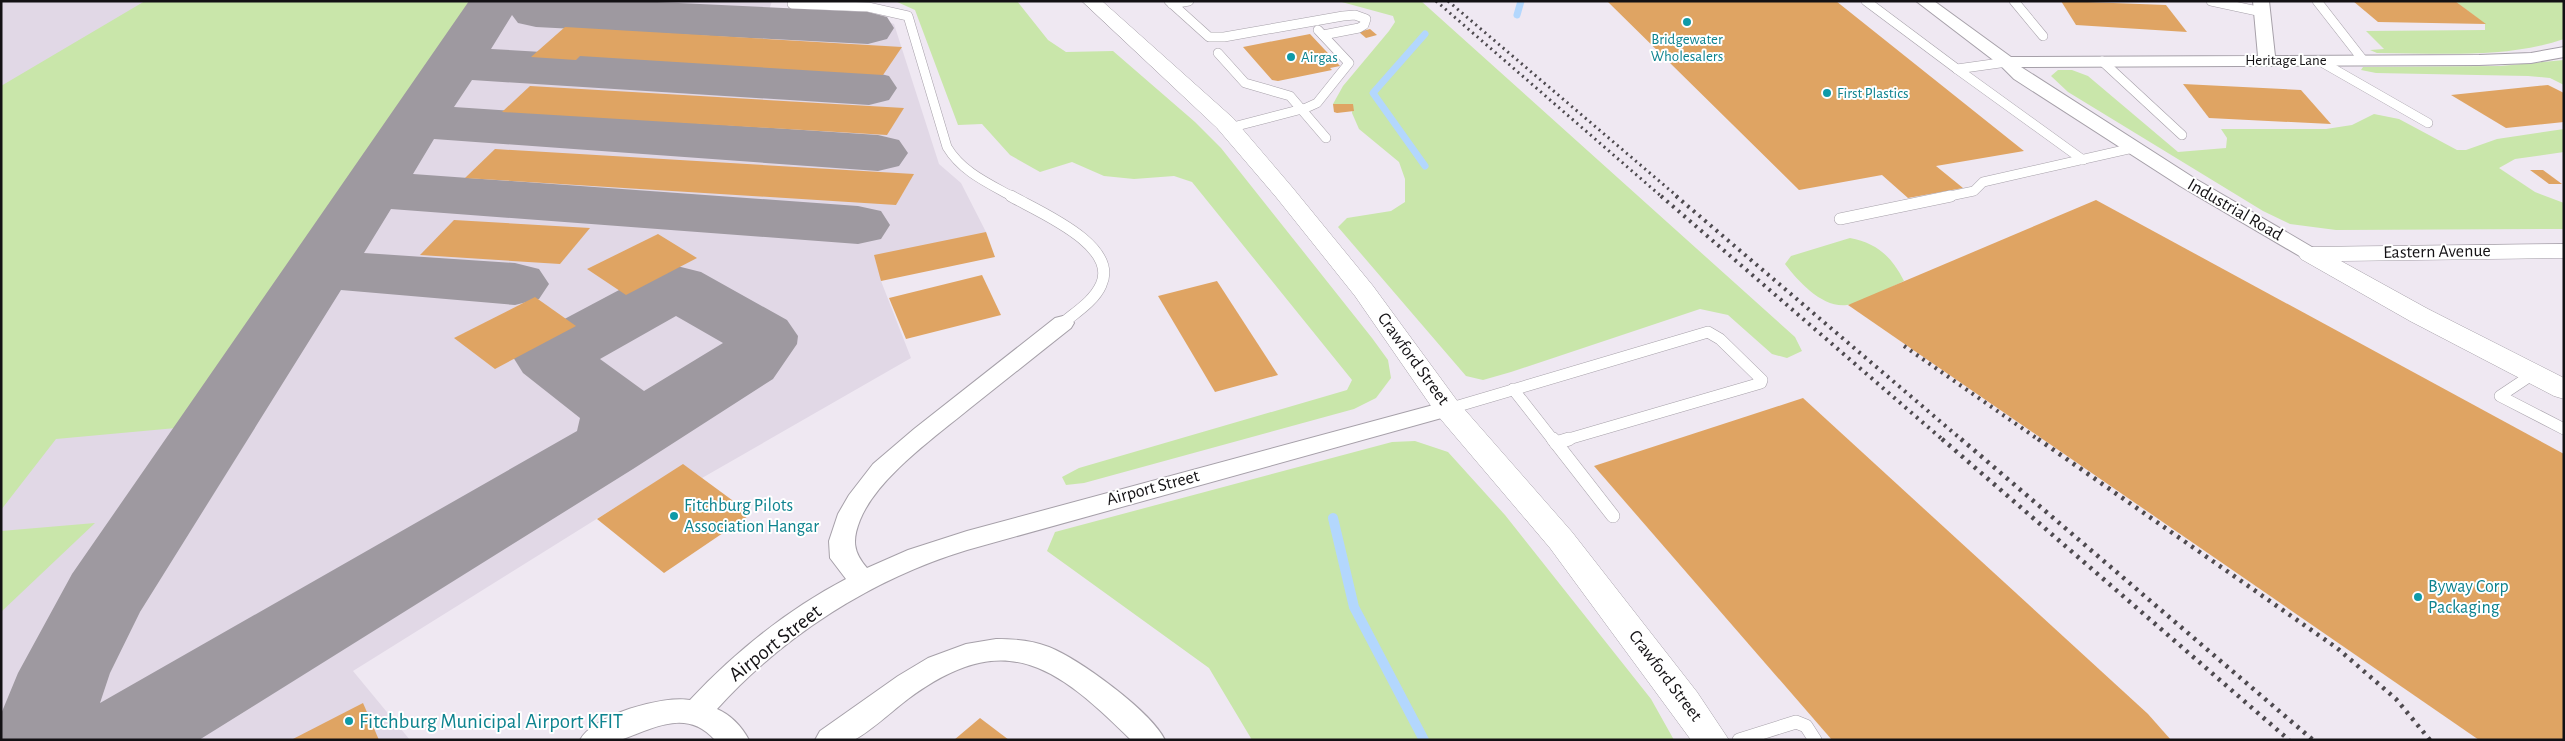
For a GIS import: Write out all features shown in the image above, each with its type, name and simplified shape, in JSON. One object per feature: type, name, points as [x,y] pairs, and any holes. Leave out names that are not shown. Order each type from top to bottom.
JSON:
[{"type":"main road","name":"Crawford Street","points":[[1091,1],[1229,128],[1364,291],[1448,409],[1561,540],[1685,702],[1711,740]]},
{"type":"main road","name":"Eastern Avenue","points":[[2310,254],[2564,251]]},
{"type":"main road","name":"Industrial Road","points":[[2310,254],[2418,315],[2564,390]]},
{"type":"street","name":"Industrial Road","points":[[1924,1],[2007,62],[2020,75],[2216,200],[2310,254]]},
{"type":"street","points":[[2262,7],[2267,60]]},
{"type":"street","name":"Heritage Lane","points":[[2007,62],[2502,60],[2545,56],[2564,52]]},
{"type":"street","points":[[863,581],[843,558],[842,541],[847,520],[858,501],[882,470],[922,435],[1064,323]]},
{"type":"street","name":"Airport Street","points":[[695,714],[720,686],[757,652],[804,618],[863,581],[907,561],[969,539],[1448,409]]},
{"type":"street","points":[[830,740],[926,672],[950,660],[984,652],[1010,650],[1038,654],[1058,665],[1132,721],[1150,740]]},
{"type":"street","points":[[595,740],[625,722],[663,712],[695,714],[716,722],[734,740]]},
{"type":"lane","points":[[1171,2],[1189,1]]},
{"type":"lane","points":[[1866,1],[1956,69],[2083,160]]},
{"type":"lane","points":[[2014,1],[2043,36]]},
{"type":"lane","points":[[2212,1],[2262,7]]},
{"type":"lane","points":[[2317,1],[2363,60]]},
{"type":"lane","points":[[1171,2],[1209,37],[1224,37],[1355,15],[1366,19],[1364,25],[1359,28],[1323,35]]},
{"type":"lane","points":[[792,4],[880,9],[899,12],[908,16],[947,147],[955,160],[969,172],[1084,238],[1098,251],[1104,264],[1101,288],[1092,300],[1064,323]]},
{"type":"lane","points":[[1229,128],[1302,110],[1317,103],[1348,66],[1348,60],[1310,22]]},
{"type":"lane","points":[[1218,53],[1239,80],[1284,93],[1302,110],[1326,138]]},
{"type":"lane","points":[[2318,60],[2428,123]]},
{"type":"lane","points":[[1956,69],[2007,62]]},
{"type":"lane","points":[[2102,62],[2182,135]]},
{"type":"lane","points":[[1840,220],[1974,191],[1983,182],[2133,148]]},
{"type":"lane","points":[[1448,409],[1708,332],[1720,339],[1762,380],[1760,383],[1556,443]]},
{"type":"lane","points":[[2533,374],[2500,396],[2564,429]]},
{"type":"lane","points":[[1513,389],[1613,516]]},
{"type":"lane","points":[[1739,740],[1796,722],[1806,726],[1815,740]]},
{"type":"shaded area","points":[[1,1],[772,1],[768,14],[878,18],[894,24],[939,164],[961,183],[986,232],[881,281],[911,358],[702,478],[683,465],[353,671],[410,740],[1,740]]},
{"type":"green space","points":[[145,1],[470,1],[176,428],[56,439],[1,510],[1,86]]},
{"type":"green space","points":[[895,1],[1017,1],[1048,40],[1066,52],[1113,51],[1195,122],[1221,148],[1372,338],[1388,360],[1391,378],[1376,398],[1354,409],[1084,483],[1066,485],[1062,477],[1079,468],[1347,390],[1352,380],[1192,182],[1174,176],[1134,179],[1104,176],[1072,162],[1040,172],[1010,155],[982,124],[958,125],[915,10]]},
{"type":"green space","points":[[1338,1],[1421,1],[1795,337],[1802,351],[1787,358],[1772,354],[1728,315],[1700,309],[1511,372],[1483,380],[1466,376],[1338,227],[1347,218],[1391,211],[1405,202],[1405,179],[1399,162],[1359,129],[1352,113],[1353,104],[1333,104],[1343,86],[1389,31],[1395,22],[1393,16]]},
{"type":"green space","points":[[2455,1],[2564,1],[2564,39],[2518,50],[2471,54],[2377,53],[2370,50],[2384,49],[2366,31],[2485,30],[2485,24]]},
{"type":"green space","points":[[2564,60],[2564,85],[2550,78],[2528,76],[2376,73],[2361,70],[2363,67],[2501,66]]},
{"type":"green space","points":[[2058,70],[2072,70],[2088,76],[2178,152],[2226,148],[2227,138],[2221,129],[2326,129],[2352,125],[2374,114],[2399,119],[2457,150],[2466,150],[2497,139],[2564,129],[2564,152],[2515,159],[2499,168],[2535,192],[2564,203],[2564,229],[2336,230],[2290,224],[2263,211],[2068,92],[2051,76]]},
{"type":"green space","points":[[1850,238],[1868,243],[1883,252],[1904,281],[1860,301],[1847,305],[1838,305],[1820,298],[1804,286],[1785,264],[1791,256]]},
{"type":"green space","points":[[1415,441],[1448,452],[1505,515],[1651,699],[1674,740],[1252,740],[1209,668],[1047,551],[1055,532],[1392,442]]},
{"type":"green space","points":[[95,523],[1,612],[1,531]]},
{"type":"building","name":"First Plastics","points":[[1607,1],[1836,1],[2024,151],[1936,166],[1963,188],[1908,198],[1882,175],[1799,190]]},
{"type":"building","points":[[2061,1],[2166,5],[2187,32],[2076,25]]},
{"type":"building","points":[[2353,1],[2455,1],[2486,24],[2378,22]]},
{"type":"building","points":[[565,27],[902,47],[883,75],[580,56],[576,60],[531,57]]},
{"type":"building","points":[[1370,29],[1377,35],[1366,38],[1359,32]]},
{"type":"building","name":"Airgas","points":[[1310,34],[1340,66],[1330,68],[1332,70],[1278,81],[1272,80],[1243,47]]},
{"type":"building","points":[[2183,84],[2301,90],[2331,124],[2209,118]]},
{"type":"building","points":[[2548,85],[2564,93],[2564,122],[2506,128],[2451,95]]},
{"type":"building","points":[[530,86],[904,108],[887,135],[502,112]]},
{"type":"building","points":[[1333,104],[1353,104],[1354,111],[1334,112]]},
{"type":"building","points":[[495,149],[914,174],[896,205],[465,178]]},
{"type":"building","points":[[2530,170],[2543,170],[2562,184],[2549,184]]},
{"type":"building","name":"Byway Corp Packaging","points":[[2096,200],[2564,454],[2564,740],[2479,740],[1848,305]]},
{"type":"building","points":[[454,220],[590,228],[560,264],[420,255]]},
{"type":"building","points":[[986,232],[995,257],[881,281],[874,255]]},
{"type":"building","points":[[658,234],[697,258],[626,295],[587,269]]},
{"type":"building","points":[[982,275],[1001,315],[906,339],[889,298]]},
{"type":"building","points":[[1217,281],[1278,375],[1215,392],[1158,296]]},
{"type":"building","points":[[535,297],[576,326],[495,369],[454,338]]},
{"type":"building","points":[[1803,398],[2148,714],[2171,740],[1832,740],[1594,466]]},
{"type":"building","name":"Fitchburg Pilots Association Hangar","points":[[683,464],[751,514],[664,573],[597,519]]},
{"type":"building","name":"Fitchburg Municipal Airport KFIT","points":[[363,703],[379,740],[291,740]]},
{"type":"building","points":[[980,718],[1009,740],[954,740]]},
{"type":"waterway","points":[[1517,15],[1521,1]]},
{"type":"waterway","points":[[1425,34],[1373,93],[1425,166]]},
{"type":"waterway","points":[[1333,518],[1354,607],[1424,740]]},
{"type":"taxiway","points":[[39,740],[64,673],[103,598],[495,1]]},
{"type":"taxiway","points":[[536,12],[868,28]]},
{"type":"taxiway","points":[[460,55],[467,62],[480,65],[869,88]]},
{"type":"taxiway","points":[[421,115],[424,119],[443,124],[878,153]]},
{"type":"taxiway","points":[[379,179],[388,190],[397,192],[858,225]]},
{"type":"taxiway","points":[[327,258],[331,266],[350,272],[515,284]]},
{"type":"taxiway","points":[[677,287],[762,336],[761,344],[747,362],[605,450],[617,429],[619,418],[615,406],[549,357],[677,287]]},
{"type":"taxiway","points":[[119,740],[605,450]]},
{"type":"railway","points":[[1436,1],[1662,197]]},
{"type":"railway","points":[[1448,1],[1678,197]]},
{"type":"railway","points":[[1661,196],[1943,440]]},
{"type":"railway","points":[[1676,196],[1962,440]]},
{"type":"railway","points":[[1904,346],[2039,440]]},
{"type":"railway","points":[[1942,439],[2289,740]]},
{"type":"railway","points":[[1961,439],[2313,740]]},
{"type":"railway","points":[[2038,439],[2337,648],[2396,699],[2430,740]]},
{"type":"place","name":"Bridgewater Wholesalers","points":[[1687,22]]},
{"type":"place","name":"Airgas","points":[[1291,57]]},
{"type":"place","name":"First Plastics","points":[[1827,93]]},
{"type":"place","name":"Fitchburg Pilots Association Hangar","points":[[674,516]]},
{"type":"place","name":"Byway Corp Packaging","points":[[2418,597]]},
{"type":"place","name":"Fitchburg Municipal Airport KFIT","points":[[349,721]]}]
